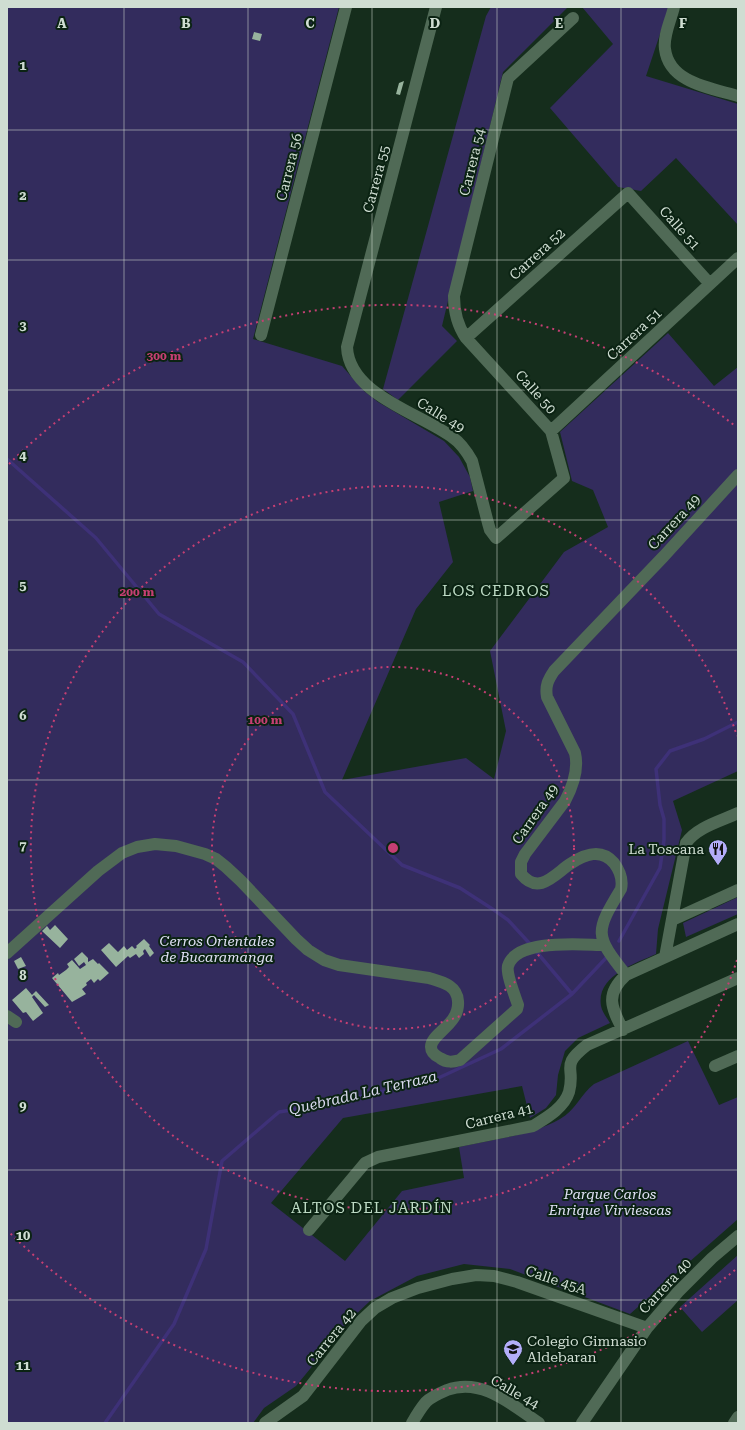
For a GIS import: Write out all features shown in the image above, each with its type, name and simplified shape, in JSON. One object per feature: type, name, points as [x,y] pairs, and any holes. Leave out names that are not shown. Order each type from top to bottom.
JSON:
[{"type":"street","name":"Carrera 56","points":[[261,335],[346,7]]},
{"type":"street","name":"Carrera 55","points":[[348,359],[347,347],[436,7]]},
{"type":"street","points":[[674,7],[666,35],[665,48],[668,60],[675,70],[691,82],[738,96]]},
{"type":"street","name":"Carrera 54","points":[[466,338],[460,329],[456,317],[454,296],[508,78],[573,18]]},
{"type":"street","name":"Carrera 52","points":[[466,338],[628,192]]},
{"type":"street","name":"Calle 51","points":[[628,192],[710,284]]},
{"type":"street","name":"Carrera 51","points":[[551,431],[738,258]]},
{"type":"street","name":"Calle 50","points":[[466,338],[551,431],[564,478]]},
{"type":"street","name":"Calle 49","points":[[348,359],[359,377],[371,389],[452,437],[460,444],[472,460],[490,530],[496,538],[564,478]]},
{"type":"street","name":"Carrera 49","points":[[626,975],[604,945],[601,931],[604,919],[622,885],[620,872],[608,858],[604,855],[595,853],[570,864],[555,877],[539,883],[527,880],[521,874],[521,862],[525,854],[565,801],[577,768],[575,753],[547,697],[546,690],[548,680],[738,475]]},
{"type":"street","points":[[665,957],[686,842],[691,835],[738,813]]},
{"type":"street","points":[[7,953],[98,872],[122,853],[137,847],[155,844],[176,846],[205,854],[226,867],[296,940],[324,960],[339,965],[429,978],[443,982],[450,986],[458,999],[458,1007],[454,1019],[433,1040],[431,1046],[435,1055],[444,1061],[452,1062],[460,1060],[517,1009],[518,1005],[508,971],[509,965],[517,954],[540,946],[604,945]]},
{"type":"street","points":[[672,920],[738,890]]},
{"type":"street","points":[[623,1030],[614,1013],[611,1002],[613,990],[618,982],[626,975],[738,924]]},
{"type":"street","name":"Carrera 41","points":[[309,1230],[365,1163],[378,1157],[533,1126],[557,1109],[568,1094],[570,1084],[569,1068],[572,1060],[574,1056],[587,1045],[738,978]]},
{"type":"street","points":[[715,1066],[738,1056]]},
{"type":"street","name":"Carrera 40","points":[[582,1423],[647,1328],[712,1258],[738,1236]]},
{"type":"street","name":"Calle 45A","points":[[452,1279],[476,1275],[502,1278],[647,1328]]},
{"type":"street","name":"Carrera 42","points":[[265,1423],[302,1396],[360,1321],[375,1308],[392,1298],[418,1288],[452,1279]]},
{"type":"street","name":"Calle 44","points":[[412,1423],[426,1401],[452,1388],[481,1388],[491,1392],[539,1423]]},
{"type":"street","points":[[734,1423],[738,1418]]},
{"type":"green space","name":"Cerros Orientales de Bucaramanga","points":[[7,7],[339,7],[253,339],[342,366],[364,391],[378,402],[444,441],[459,457],[470,477],[473,491],[439,502],[453,562],[416,609],[342,780],[466,758],[494,779],[506,731],[490,651],[564,552],[608,527],[593,490],[572,481],[560,432],[668,333],[714,386],[738,367],[738,771],[673,801],[682,830],[658,929],[656,954],[618,972],[604,987],[601,996],[601,1006],[603,1013],[610,1023],[578,1038],[565,1051],[558,1075],[556,1095],[546,1108],[530,1118],[522,1086],[343,1118],[271,1203],[345,1261],[402,1191],[464,1178],[459,1147],[524,1133],[549,1125],[570,1112],[594,1084],[688,1041],[719,1105],[738,1097],[738,1219],[630,1314],[510,1269],[464,1264],[417,1276],[370,1301],[351,1319],[296,1386],[264,1408],[253,1423],[7,1423]]},
{"type":"green space","points":[[491,7],[568,7],[503,72],[442,326],[457,341],[398,400],[383,389],[486,16]]},
{"type":"green space","points":[[582,7],[669,7],[646,76],[738,104],[738,225],[676,158],[641,191],[618,187],[550,108],[613,44]]},
{"type":"green space","points":[[738,897],[738,914],[686,937],[683,923]]},
{"type":"green space","points":[[738,1255],[738,1300],[702,1332],[680,1307]]},
{"type":"building","points":[[254,32],[262,34],[260,41],[252,39]]},
{"type":"building","points":[[404,81],[400,95],[396,94],[399,83]]},
{"type":"building","points":[[55,925],[68,939],[60,948],[42,931],[47,926],[50,930]]},
{"type":"building","points":[[144,939],[150,945],[149,946],[154,953],[150,957],[145,949],[143,951],[144,954],[139,958],[136,954],[130,958],[128,956],[116,967],[101,950],[109,943],[118,952],[124,946],[127,950],[132,946],[135,949],[137,947],[136,946]]},
{"type":"building","points":[[82,952],[88,958],[88,962],[93,959],[109,973],[100,981],[98,979],[94,983],[91,979],[82,989],[86,994],[72,1002],[52,978],[58,973],[59,975],[66,970],[69,967],[67,964],[72,960],[80,969],[86,965],[84,962],[79,966],[74,959]]},
{"type":"building","points":[[21,957],[26,966],[18,969],[14,961]]},
{"type":"building","points":[[26,988],[32,995],[36,991],[49,1005],[45,1007],[34,995],[32,997],[43,1013],[33,1021],[26,1012],[23,1013],[12,1000]]},
{"type":"waterway","points":[[7,459],[96,538],[159,614],[243,662],[293,714],[325,792],[402,865],[460,888],[508,920],[531,945]]},
{"type":"waterway","name":"Quebrada La Terraza","points":[[619,941],[660,868],[664,840],[664,819],[660,805],[656,769],[670,751],[704,739],[738,722]]},
{"type":"waterway","points":[[535,950],[572,994]]},
{"type":"waterway","name":"Quebrada La Terraza","points":[[105,1423],[174,1324],[206,1249],[222,1161],[279,1112],[322,1105],[434,1080],[501,1049],[572,994],[606,958]]},
{"type":"place","name":"La Toscana","points":[[718,866]]},
{"type":"place","name":"Colegio Gimnasio Aldebaran","points":[[513,1366]]},
{"type":"district","name":"LOS CEDROS","points":[[496,591]]},
{"type":"district","name":"ALTOS DEL JARDÍN","points":[[372,1208]]},
{"type":"park label","name":"Parque Carlos Enrique Virviescas","points":[[610,1202]]}]
